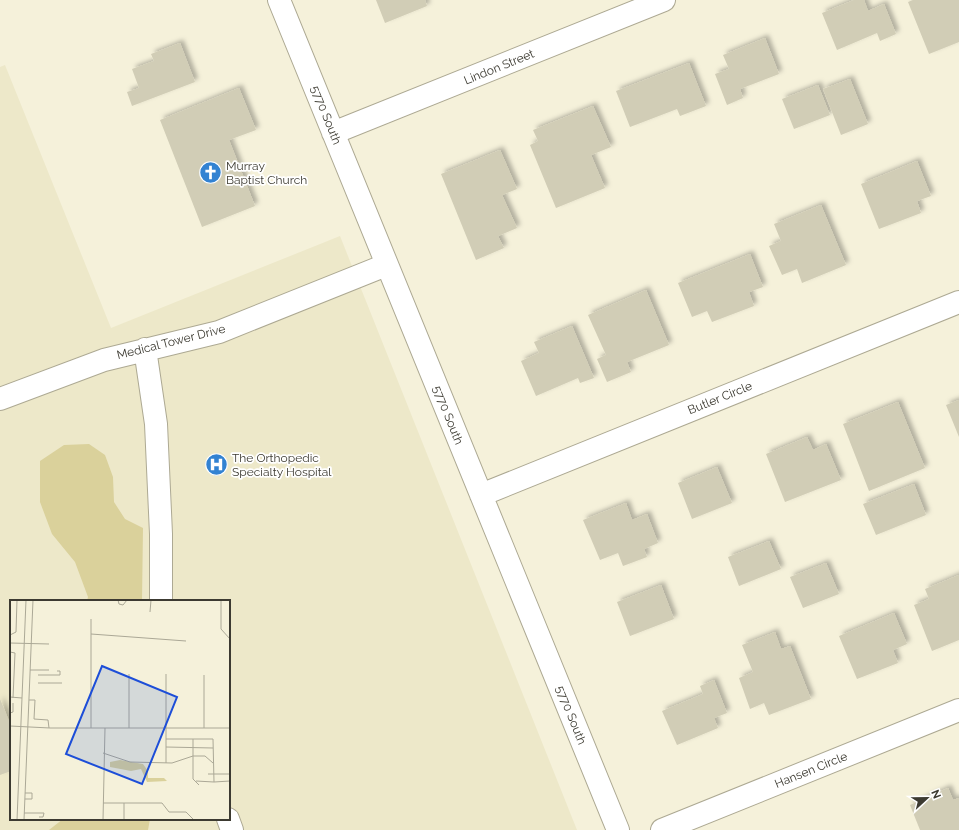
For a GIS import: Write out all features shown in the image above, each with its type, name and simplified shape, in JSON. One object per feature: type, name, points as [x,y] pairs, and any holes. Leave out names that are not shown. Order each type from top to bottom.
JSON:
[{"type":"street","name":"5770 South","points":[[279,0],[618,830]]},
{"type":"street","name":"Lindon Street","points":[[333,133],[664,0]]},
{"type":"street","name":"Medical Tower Drive","points":[[0,399],[88,365],[145,349],[219,332],[386,265]]},
{"type":"street","name":"Butler Circle","points":[[481,495],[959,302]]},
{"type":"street","points":[[145,349],[156,424],[161,534],[161,600]]},
{"type":"street","name":"Hansen Circle","points":[[662,830],[959,710]]},
{"type":"street","points":[[228,820],[232,830]]},
{"type":"shaded area","name":"The Orthopedic Specialty Hospital","points":[[5,65],[111,328],[340,236],[577,830],[0,830],[0,67]]},
{"type":"shaded area","points":[[89,444],[105,455],[113,477],[114,502],[125,519],[143,528],[142,600],[87,600],[88,597],[75,562],[52,534],[40,502],[40,461],[64,445]]},
{"type":"shaded area","points":[[62,820],[150,820],[148,830],[49,830]]},
{"type":"building","points":[[376,0],[425,0],[427,6],[385,23]]},
{"type":"building","points":[[854,0],[864,0],[868,11],[884,4],[896,34],[880,41],[877,33],[837,50],[822,13]]},
{"type":"building","points":[[913,0],[959,0],[959,42],[929,54],[908,2]]},
{"type":"building","points":[[765,38],[779,74],[740,89],[743,98],[727,105],[715,74],[729,69],[723,55]]},
{"type":"building","points":[[180,43],[195,82],[132,106],[127,92],[139,88],[132,69],[154,61],[151,54]]},
{"type":"building","points":[[689,63],[706,106],[680,116],[677,109],[630,127],[616,91]]},
{"type":"building","points":[[850,79],[868,124],[841,135],[823,89]]},
{"type":"building","points":[[818,85],[830,115],[794,129],[782,99]]},
{"type":"building","name":"Murray Baptist Church","points":[[239,88],[256,130],[229,140],[255,206],[202,227],[160,120]]},
{"type":"building","points":[[593,106],[611,147],[591,155],[605,188],[556,208],[530,145],[538,141],[533,130]]},
{"type":"building","points":[[500,150],[517,189],[502,195],[517,228],[498,236],[504,248],[476,260],[441,174]]},
{"type":"building","points":[[917,161],[931,196],[917,201],[921,213],[879,229],[861,184]]},
{"type":"building","points":[[821,205],[846,265],[802,283],[797,269],[782,275],[769,246],[781,241],[774,224]]},
{"type":"building","points":[[750,254],[763,287],[749,292],[754,306],[712,322],[707,311],[692,317],[678,283]]},
{"type":"building","points":[[646,290],[669,345],[627,362],[631,372],[607,382],[597,359],[606,355],[588,315]]},
{"type":"building","points":[[572,326],[594,378],[580,383],[578,378],[536,396],[521,361],[539,353],[534,342]]},
{"type":"building","points":[[959,400],[959,437],[946,405]]},
{"type":"building","points":[[898,402],[925,468],[869,491],[843,424]]},
{"type":"building","points":[[807,437],[813,450],[826,444],[841,480],[785,502],[766,454]]},
{"type":"building","points":[[717,467],[732,503],[692,519],[678,483]]},
{"type":"building","points":[[914,484],[926,515],[876,535],[863,504]]},
{"type":"building","points":[[626,503],[632,520],[647,514],[658,543],[644,549],[647,557],[623,566],[618,553],[600,560],[583,520]]},
{"type":"building","points":[[769,541],[781,569],[739,586],[728,557]]},
{"type":"building","points":[[826,563],[839,594],[803,608],[790,577]]},
{"type":"building","points":[[959,575],[959,640],[932,651],[914,605],[929,599],[925,589]]},
{"type":"building","points":[[661,585],[674,619],[630,636],[617,602]]},
{"type":"building","points":[[894,613],[907,644],[893,650],[898,663],[857,679],[839,636]]},
{"type":"building","points":[[775,632],[781,649],[790,646],[811,699],[769,715],[764,703],[750,709],[739,678],[753,672],[742,645]]},
{"type":"building","points":[[714,680],[727,713],[714,718],[718,728],[677,745],[662,711],[703,694],[700,686]]},
{"type":"building","points":[[0,699],[10,724],[10,771],[0,775]]},
{"type":"building","points":[[948,788],[953,800],[959,798],[959,830],[920,830],[910,805]]},
{"type":"place","name":"Murray Baptist Church","points":[[211,173]]},
{"type":"place","name":"The Orthopedic Specialty Hospital","points":[[216,465]]}]
